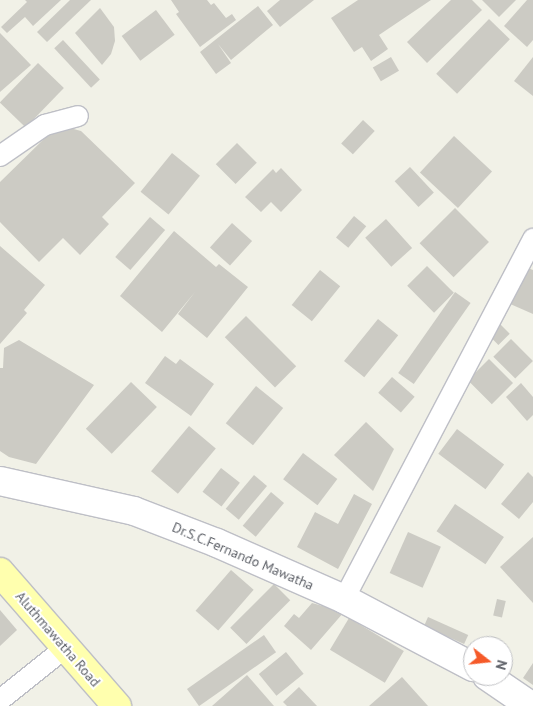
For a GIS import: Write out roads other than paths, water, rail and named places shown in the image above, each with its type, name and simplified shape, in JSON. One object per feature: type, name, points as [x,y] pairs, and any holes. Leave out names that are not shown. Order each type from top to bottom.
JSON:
[{"type":"main road","name":"Aluthmawatha Road","points":[[0,572],[117,706]]},
{"type":"street","points":[[0,156],[45,125],[78,116]]},
{"type":"street","points":[[344,599],[533,239]]},
{"type":"street","name":"Dr.S.C.Fernando Mawatha","points":[[0,481],[134,511],[217,543],[344,599],[463,662]]},
{"type":"street","points":[[0,700],[65,648]]},
{"type":"street","points":[[502,686],[531,706]]}]
